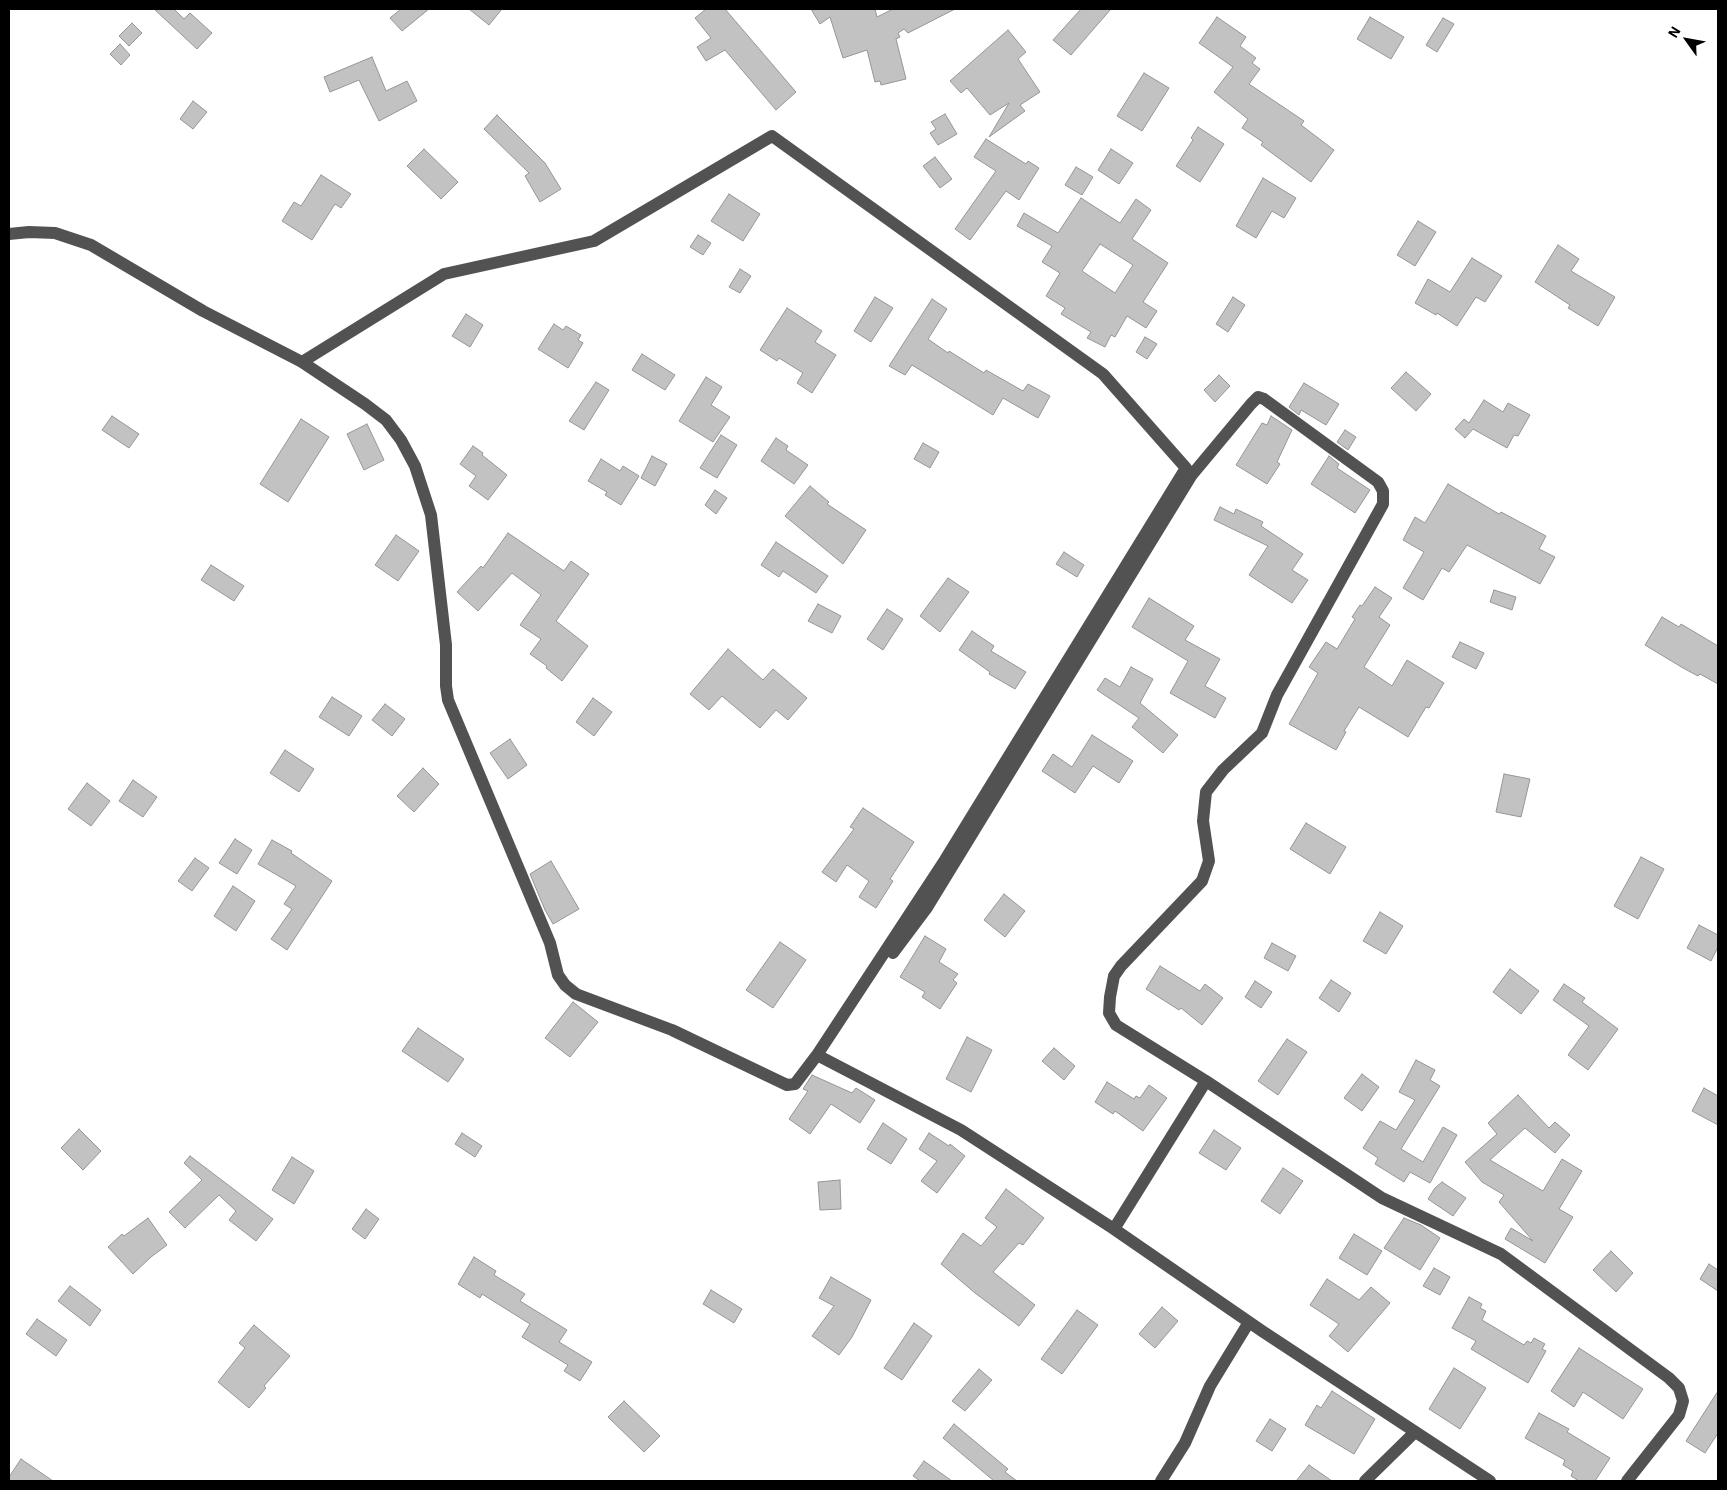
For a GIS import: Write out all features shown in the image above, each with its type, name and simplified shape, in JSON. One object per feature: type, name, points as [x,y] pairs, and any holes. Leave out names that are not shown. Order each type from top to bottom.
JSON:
[{"type":"street","points":[[302,362],[444,274],[594,240],[772,136],[1103,374],[1186,468],[945,860],[817,1055]]},
{"type":"street","points":[[9,234],[30,232],[55,233],[91,245],[203,311],[302,362],[386,420],[401,440],[415,466],[431,515],[446,646],[448,700],[550,943],[558,975],[565,985],[576,994],[672,1030],[787,1085],[795,1084],[926,909],[1191,476],[1258,397],[1264,399],[1378,482],[1383,491],[1383,504],[1277,695],[1262,733],[1224,770],[1206,792],[1203,821],[1209,861],[1202,881],[1114,976],[1109,1013],[1116,1025],[1206,1081],[1382,1198],[1501,1254],[1669,1378],[1679,1388],[1683,1402],[1679,1415],[1627,1481]]},
{"type":"street","points":[[817,1055],[961,1130],[1114,1229],[1414,1433],[1490,1481]]},
{"type":"street","points":[[1114,1229],[1206,1081]]},
{"type":"street","points":[[1162,1481],[1185,1443],[1210,1386],[1249,1322]]},
{"type":"street","points":[[1365,1481],[1414,1433]]},
{"type":"building","points":[[154,9],[174,9],[184,19],[190,13],[212,33],[197,49]]},
{"type":"building","points":[[401,9],[429,9],[402,31],[390,18]]},
{"type":"building","points":[[469,9],[502,9],[489,25]]},
{"type":"building","points":[[706,9],[725,9],[796,92],[776,110],[725,50],[706,61],[697,47],[711,38],[695,18]]},
{"type":"building","points":[[811,9],[875,9],[877,17],[893,9],[955,9],[908,33],[904,29],[898,33],[900,37],[896,39],[906,79],[881,85],[880,81],[875,82],[867,50],[843,58],[830,17],[820,24]]},
{"type":"building","points":[[1081,9],[1111,9],[1071,55],[1053,40]]},
{"type":"building","points":[[1217,17],[1246,37],[1240,46],[1256,58],[1252,63],[1260,69],[1249,84],[1304,121],[1301,125],[1334,150],[1311,182],[1261,145],[1263,142],[1242,128],[1248,119],[1214,92],[1233,67],[1199,43]]},
{"type":"building","points":[[1370,17],[1404,37],[1391,59],[1357,39]]},
{"type":"building","points":[[1443,18],[1454,24],[1437,52],[1426,45]]},
{"type":"building","points":[[132,23],[142,33],[129,46],[119,36]]},
{"type":"building","points":[[1008,30],[1026,52],[1018,59],[1040,92],[1020,105],[1025,111],[989,137],[1009,103],[990,115],[967,88],[961,93],[950,81]]},
{"type":"building","points":[[120,44],[130,55],[121,65],[110,54]]},
{"type":"building","points":[[372,57],[386,91],[407,81],[417,101],[379,121],[359,80],[330,92],[324,77]]},
{"type":"building","points":[[1144,73],[1169,88],[1142,131],[1117,116]]},
{"type":"building","points":[[193,101],[207,112],[193,129],[180,119]]},
{"type":"building","points":[[945,114],[957,134],[938,145],[930,133],[936,129],[931,122]]},
{"type":"building","points":[[497,115],[545,163],[561,189],[540,202],[525,176],[529,173],[484,129]]},
{"type":"building","points":[[1198,127],[1224,144],[1200,182],[1176,166],[1193,140],[1191,138]]},
{"type":"building","points":[[986,139],[1026,164],[1028,161],[1039,168],[1019,200],[1006,191],[970,240],[955,229],[996,171],[974,157]]},
{"type":"building","points":[[424,149],[458,182],[441,199],[407,166]]},
{"type":"building","points":[[1111,149],[1133,163],[1119,184],[1098,170]]},
{"type":"building","points":[[935,157],[952,179],[940,188],[923,166]]},
{"type":"building","points":[[1076,167],[1093,177],[1082,195],[1065,185]]},
{"type":"building","points":[[321,175],[351,194],[341,208],[335,204],[312,240],[282,221],[294,202],[301,206]]},
{"type":"building","points":[[1263,178],[1296,198],[1284,218],[1272,211],[1256,238],[1236,226]]},
{"type":"building","points":[[729,194],[760,214],[743,241],[711,221]]},
{"type":"building","points":[[1081,198],[1120,223],[1136,199],[1151,210],[1132,239],[1168,263],[1143,302],[1157,311],[1146,328],[1127,316],[1115,337],[1111,335],[1105,347],[1087,338],[1091,332],[1061,314],[1065,308],[1046,296],[1060,273],[1042,262],[1052,246],[1017,226],[1024,213],[1058,233]],"holes":[[[1100,244],[1133,265],[1115,293],[1082,271]]]},
{"type":"building","points":[[1418,221],[1436,232],[1415,266],[1397,255]]},
{"type":"building","points":[[698,235],[711,243],[703,255],[690,247]]},
{"type":"building","points":[[1558,245],[1579,259],[1571,271],[1615,297],[1598,326],[1568,308],[1570,305],[1535,282]]},
{"type":"building","points":[[1472,258],[1502,276],[1485,302],[1476,297],[1457,326],[1437,313],[1436,315],[1415,303],[1428,279],[1450,292]]},
{"type":"building","points":[[740,269],[751,276],[740,293],[729,287]]},
{"type":"building","points":[[875,297],[893,308],[871,342],[854,331]]},
{"type":"building","points":[[1233,297],[1245,305],[1228,332],[1216,324]]},
{"type":"building","points":[[932,299],[947,309],[928,339],[948,353],[949,351],[984,373],[986,370],[1023,391],[1028,384],[1050,396],[1038,418],[1003,398],[993,415],[912,365],[905,375],[889,366]]},
{"type":"building","points":[[787,308],[822,331],[815,342],[836,355],[812,393],[797,383],[803,373],[779,358],[777,361],[760,350]]},
{"type":"building","points":[[466,314],[483,325],[470,347],[452,336]]},
{"type":"building","points":[[554,324],[563,330],[566,326],[581,335],[578,340],[583,343],[568,368],[538,349]]},
{"type":"building","points":[[1145,337],[1157,344],[1147,359],[1136,352]]},
{"type":"building","points":[[642,354],[675,375],[665,390],[632,370]]},
{"type":"building","points":[[1406,372],[1431,394],[1416,411],[1391,388]]},
{"type":"building","points":[[1219,375],[1230,386],[1215,402],[1204,390]]},
{"type":"building","points":[[706,377],[722,387],[711,405],[730,417],[713,442],[679,421]]},
{"type":"building","points":[[596,382],[609,390],[584,430],[569,421]]},
{"type":"building","points":[[1304,383],[1339,404],[1326,425],[1301,410],[1299,415],[1289,407]]},
{"type":"building","points":[[1484,400],[1503,412],[1508,403],[1530,415],[1518,436],[1514,435],[1507,448],[1473,429],[1465,438],[1455,429],[1464,419],[1469,423]]},
{"type":"building","points":[[112,416],[139,434],[129,448],[102,430]]},
{"type":"building","points":[[1271,416],[1292,430],[1277,462],[1280,464],[1267,484],[1236,465],[1262,423],[1267,425]]},
{"type":"building","points":[[301,419],[329,437],[288,502],[260,484]]},
{"type":"building","points":[[367,424],[384,460],[364,470],[347,434]]},
{"type":"building","points":[[1345,430],[1356,437],[1348,450],[1337,442]]},
{"type":"building","points":[[721,435],[737,445],[717,478],[700,468]]},
{"type":"building","points":[[776,438],[788,446],[786,450],[808,465],[794,484],[761,461]]},
{"type":"building","points":[[923,443],[939,452],[930,468],[914,459]]},
{"type":"building","points":[[473,446],[507,475],[488,500],[469,486],[476,476],[460,464]]},
{"type":"building","points":[[652,456],[667,464],[655,486],[641,478]]},
{"type":"building","points":[[1329,456],[1339,464],[1337,468],[1370,490],[1355,513],[1311,484]]},
{"type":"building","points":[[601,459],[620,471],[623,466],[639,476],[621,505],[605,495],[607,492],[588,481]]},
{"type":"building","points":[[1448,484],[1499,514],[1501,512],[1546,536],[1539,549],[1555,557],[1540,584],[1467,545],[1449,572],[1442,568],[1423,600],[1403,588],[1424,552],[1403,540],[1415,517],[1425,523]]},
{"type":"building","points":[[810,486],[829,502],[827,504],[866,530],[843,564],[785,516]]},
{"type":"building","points":[[715,490],[727,498],[716,514],[705,505]]},
{"type":"building","points":[[1220,507],[1234,514],[1236,509],[1263,522],[1261,526],[1303,554],[1292,570],[1308,580],[1292,603],[1249,575],[1268,546],[1214,520]]},
{"type":"building","points":[[508,533],[564,571],[571,561],[589,574],[556,621],[588,646],[562,681],[546,668],[547,666],[530,654],[541,639],[520,625],[541,595],[512,573],[478,611],[457,592],[481,566],[483,568]]},
{"type":"building","points":[[396,535],[419,551],[398,581],[375,565]]},
{"type":"building","points":[[776,542],[828,576],[816,593],[783,571],[779,577],[761,565]]},
{"type":"building","points":[[1064,552],[1084,565],[1077,577],[1056,564]]},
{"type":"building","points":[[211,565],[244,586],[234,601],[201,580]]},
{"type":"building","points":[[948,578],[969,592],[940,632],[920,616]]},
{"type":"building","points":[[1375,587],[1392,598],[1379,617],[1390,625],[1364,667],[1392,686],[1407,660],[1444,683],[1429,708],[1426,707],[1408,737],[1359,707],[1344,731],[1346,732],[1336,750],[1289,724],[1318,673],[1309,667],[1326,642],[1337,649],[1355,619],[1352,617]]},
{"type":"building","points":[[1494,590],[1516,597],[1512,610],[1490,602]]},
{"type":"building","points":[[1149,598],[1194,626],[1185,640],[1220,659],[1205,686],[1226,698],[1215,718],[1170,693],[1188,661],[1132,627]]},
{"type":"building","points":[[818,604],[841,616],[832,633],[808,621]]},
{"type":"building","points":[[887,609],[903,619],[883,650],[867,639]]},
{"type":"building","points":[[1662,617],[1679,627],[1681,624],[1718,646],[1718,684],[1700,674],[1698,676],[1683,668],[1645,645]]},
{"type":"building","points":[[972,631],[994,646],[991,651],[1026,672],[1015,689],[989,674],[990,672],[959,650]]},
{"type":"building","points":[[1460,642],[1484,653],[1476,669],[1452,657]]},
{"type":"building","points":[[728,649],[763,680],[773,669],[807,698],[788,720],[776,710],[760,728],[722,696],[709,710],[690,694]]},
{"type":"building","points":[[1131,667],[1153,679],[1140,703],[1178,735],[1163,753],[1132,727],[1139,718],[1097,690],[1105,678],[1120,687]]},
{"type":"building","points":[[332,697],[362,716],[349,736],[319,717]]},
{"type":"building","points":[[593,698],[612,712],[594,736],[576,722]]},
{"type":"building","points":[[385,704],[405,719],[392,736],[372,720]]},
{"type":"building","points":[[1092,735],[1133,761],[1119,783],[1093,766],[1075,793],[1042,771],[1053,754],[1072,767]]},
{"type":"building","points":[[510,739],[527,765],[508,779],[490,753]]},
{"type":"building","points":[[285,750],[314,769],[299,792],[270,773]]},
{"type":"building","points":[[423,768],[439,784],[414,812],[397,796]]},
{"type":"building","points":[[1504,774],[1530,779],[1521,817],[1496,812]]},
{"type":"building","points":[[133,780],[157,797],[143,817],[119,801]]},
{"type":"building","points":[[87,783],[110,801],[91,826],[68,809]]},
{"type":"building","points":[[863,808],[914,842],[890,879],[893,881],[876,908],[859,897],[869,881],[847,865],[836,882],[822,872],[854,829],[850,827]]},
{"type":"building","points":[[1306,823],[1346,847],[1330,874],[1290,849]]},
{"type":"building","points":[[235,839],[252,850],[237,874],[219,863]]},
{"type":"building","points":[[272,840],[292,851],[291,853],[332,881],[287,950],[271,939],[292,909],[284,904],[296,886],[258,864]]},
{"type":"building","points":[[1641,857],[1664,869],[1638,919],[1614,906]]},
{"type":"building","points":[[195,858],[209,868],[192,891],[178,881]]},
{"type":"building","points":[[551,861],[579,909],[553,924],[530,874]]},
{"type":"building","points":[[233,886],[255,901],[236,931],[214,916]]},
{"type":"building","points":[[1004,894],[1025,911],[1005,937],[984,920]]},
{"type":"building","points":[[1380,912],[1403,926],[1386,954],[1363,941]]},
{"type":"building","points":[[1699,925],[1718,935],[1718,947],[1711,961],[1687,948]]},
{"type":"building","points":[[925,936],[946,949],[939,962],[958,974],[953,980],[957,983],[940,1009],[922,997],[925,992],[900,977]]},
{"type":"building","points":[[780,942],[806,960],[773,1008],[746,990]]},
{"type":"building","points":[[1272,943],[1296,956],[1288,971],[1264,958]]},
{"type":"building","points":[[1160,966],[1200,991],[1205,984],[1223,998],[1202,1025],[1181,1008],[1179,1010],[1146,989]]},
{"type":"building","points":[[1510,969],[1539,991],[1521,1014],[1493,992]]},
{"type":"building","points":[[1331,980],[1351,993],[1339,1012],[1319,998]]},
{"type":"building","points":[[1255,981],[1272,992],[1261,1008],[1245,997]]},
{"type":"building","points":[[1564,984],[1585,998],[1582,1002],[1618,1029],[1588,1070],[1568,1055],[1589,1026],[1553,1000]]},
{"type":"building","points":[[573,1002],[598,1022],[570,1057],[545,1038]]},
{"type":"building","points":[[418,1028],[464,1059],[448,1082],[402,1051]]},
{"type":"building","points":[[967,1037],[992,1050],[971,1092],[946,1079]]},
{"type":"building","points":[[1287,1039],[1307,1052],[1278,1095],[1258,1081]]},
{"type":"building","points":[[1054,1048],[1075,1066],[1064,1080],[1042,1061]]},
{"type":"building","points":[[1416,1060],[1435,1070],[1430,1080],[1440,1086],[1401,1149],[1423,1162],[1443,1127],[1457,1135],[1430,1183],[1410,1172],[1404,1182],[1375,1164],[1378,1158],[1363,1148],[1380,1121],[1396,1130],[1415,1100],[1399,1092]]},
{"type":"building","points":[[1362,1074],[1379,1087],[1362,1111],[1344,1098]]},
{"type":"building","points":[[812,1075],[852,1093],[856,1088],[875,1100],[860,1123],[831,1104],[810,1134],[789,1119],[808,1091],[803,1089]]},
{"type":"building","points":[[1107,1082],[1134,1099],[1136,1096],[1140,1098],[1149,1085],[1167,1098],[1143,1131],[1115,1111],[1113,1114],[1095,1102]]},
{"type":"building","points":[[1704,1088],[1718,1096],[1718,1125],[1692,1111]]},
{"type":"building","points":[[1518,1095],[1549,1128],[1555,1122],[1570,1135],[1555,1153],[1525,1128],[1490,1160],[1543,1191],[1562,1159],[1582,1171],[1559,1209],[1573,1217],[1545,1263],[1505,1239],[1511,1228],[1533,1241],[1499,1202],[1504,1195],[1482,1182],[1465,1162],[1497,1134],[1488,1123]]},
{"type":"building","points":[[883,1123],[907,1139],[891,1164],[867,1149]]},
{"type":"building","points":[[79,1129],[101,1151],[83,1170],[61,1148]]},
{"type":"building","points":[[1214,1130],[1241,1148],[1226,1170],[1199,1153]]},
{"type":"building","points":[[462,1133],[482,1146],[475,1157],[455,1144]]},
{"type":"building","points":[[929,1133],[949,1146],[950,1144],[965,1156],[937,1193],[921,1181],[937,1161],[919,1149]]},
{"type":"building","points":[[190,1156],[273,1219],[256,1241],[229,1220],[236,1211],[219,1195],[185,1228],[169,1212],[202,1180],[184,1163]]},
{"type":"building","points":[[292,1157],[314,1171],[294,1204],[272,1190]]},
{"type":"building","points":[[1283,1168],[1303,1181],[1280,1214],[1261,1201]]},
{"type":"building","points":[[840,1180],[841,1209],[820,1210],[818,1182]]},
{"type":"building","points":[[1442,1182],[1466,1198],[1453,1216],[1428,1199],[1435,1188]]},
{"type":"building","points":[[1006,1189],[1044,1218],[1023,1245],[1019,1243],[993,1272],[1035,1305],[1019,1326],[975,1293],[941,1264],[963,1233],[981,1246],[997,1227],[985,1218]]},
{"type":"building","points":[[366,1209],[379,1219],[365,1239],[352,1229]]},
{"type":"building","points":[[148,1218],[167,1245],[133,1274],[108,1247],[122,1234],[124,1236]]},
{"type":"building","points":[[1404,1218],[1421,1225],[1440,1238],[1420,1270],[1384,1248]]},
{"type":"building","points":[[1354,1234],[1382,1251],[1367,1275],[1339,1258]]},
{"type":"building","points":[[1611,1251],[1633,1273],[1616,1292],[1593,1270]]},
{"type":"building","points":[[474,1257],[496,1271],[494,1275],[525,1294],[520,1301],[567,1330],[559,1342],[592,1362],[580,1381],[564,1371],[568,1365],[522,1337],[530,1324],[482,1294],[480,1298],[458,1284]]},
{"type":"building","points":[[1709,1264],[1718,1270],[1718,1291],[1700,1279]]},
{"type":"building","points":[[1434,1268],[1450,1277],[1440,1295],[1423,1286]]},
{"type":"building","points":[[831,1277],[871,1300],[852,1337],[839,1355],[812,1336],[834,1306],[819,1298]]},
{"type":"building","points":[[1327,1279],[1359,1300],[1371,1287],[1390,1303],[1348,1352],[1329,1336],[1339,1324],[1310,1305]]},
{"type":"building","points":[[70,1286],[101,1310],[90,1326],[58,1301]]},
{"type":"building","points":[[711,1290],[742,1309],[734,1323],[703,1304]]},
{"type":"building","points":[[1469,1297],[1482,1304],[1480,1308],[1486,1311],[1482,1320],[1524,1345],[1527,1341],[1531,1343],[1534,1338],[1545,1344],[1542,1349],[1546,1351],[1528,1383],[1471,1349],[1476,1341],[1452,1328]]},
{"type":"building","points":[[1162,1307],[1178,1321],[1155,1348],[1139,1334]]},
{"type":"building","points":[[1077,1310],[1098,1325],[1062,1374],[1041,1359]]},
{"type":"building","points":[[37,1319],[67,1340],[56,1356],[26,1334]]},
{"type":"building","points":[[914,1323],[932,1336],[902,1380],[884,1368]]},
{"type":"building","points":[[254,1325],[290,1356],[264,1386],[266,1388],[249,1408],[218,1382],[245,1348],[239,1343]]},
{"type":"building","points":[[1579,1348],[1643,1389],[1623,1419],[1583,1392],[1574,1407],[1551,1391]]},
{"type":"building","points":[[1454,1368],[1486,1388],[1460,1429],[1429,1409]]},
{"type":"building","points":[[979,1369],[992,1380],[965,1411],[952,1401]]},
{"type":"building","points":[[1332,1391],[1375,1419],[1354,1454],[1305,1425],[1317,1405],[1321,1408]]},
{"type":"building","points":[[1718,1391],[1718,1433],[1705,1453],[1686,1441]]},
{"type":"building","points":[[624,1401],[660,1436],[644,1452],[608,1417]]},
{"type":"building","points":[[1539,1413],[1569,1429],[1567,1432],[1610,1458],[1595,1481],[1579,1481],[1571,1476],[1573,1471],[1563,1465],[1565,1460],[1525,1438]]},
{"type":"building","points":[[1270,1419],[1286,1429],[1272,1451],[1256,1441]]},
{"type":"building","points":[[954,1424],[1008,1469],[1005,1472],[1017,1481],[994,1481],[943,1438]]},
{"type":"building","points":[[21,1459],[53,1481],[9,1481],[9,1477]]},
{"type":"building","points":[[924,1461],[952,1481],[920,1481],[913,1476]]},
{"type":"building","points":[[1309,1465],[1332,1481],[1296,1481]]}]
